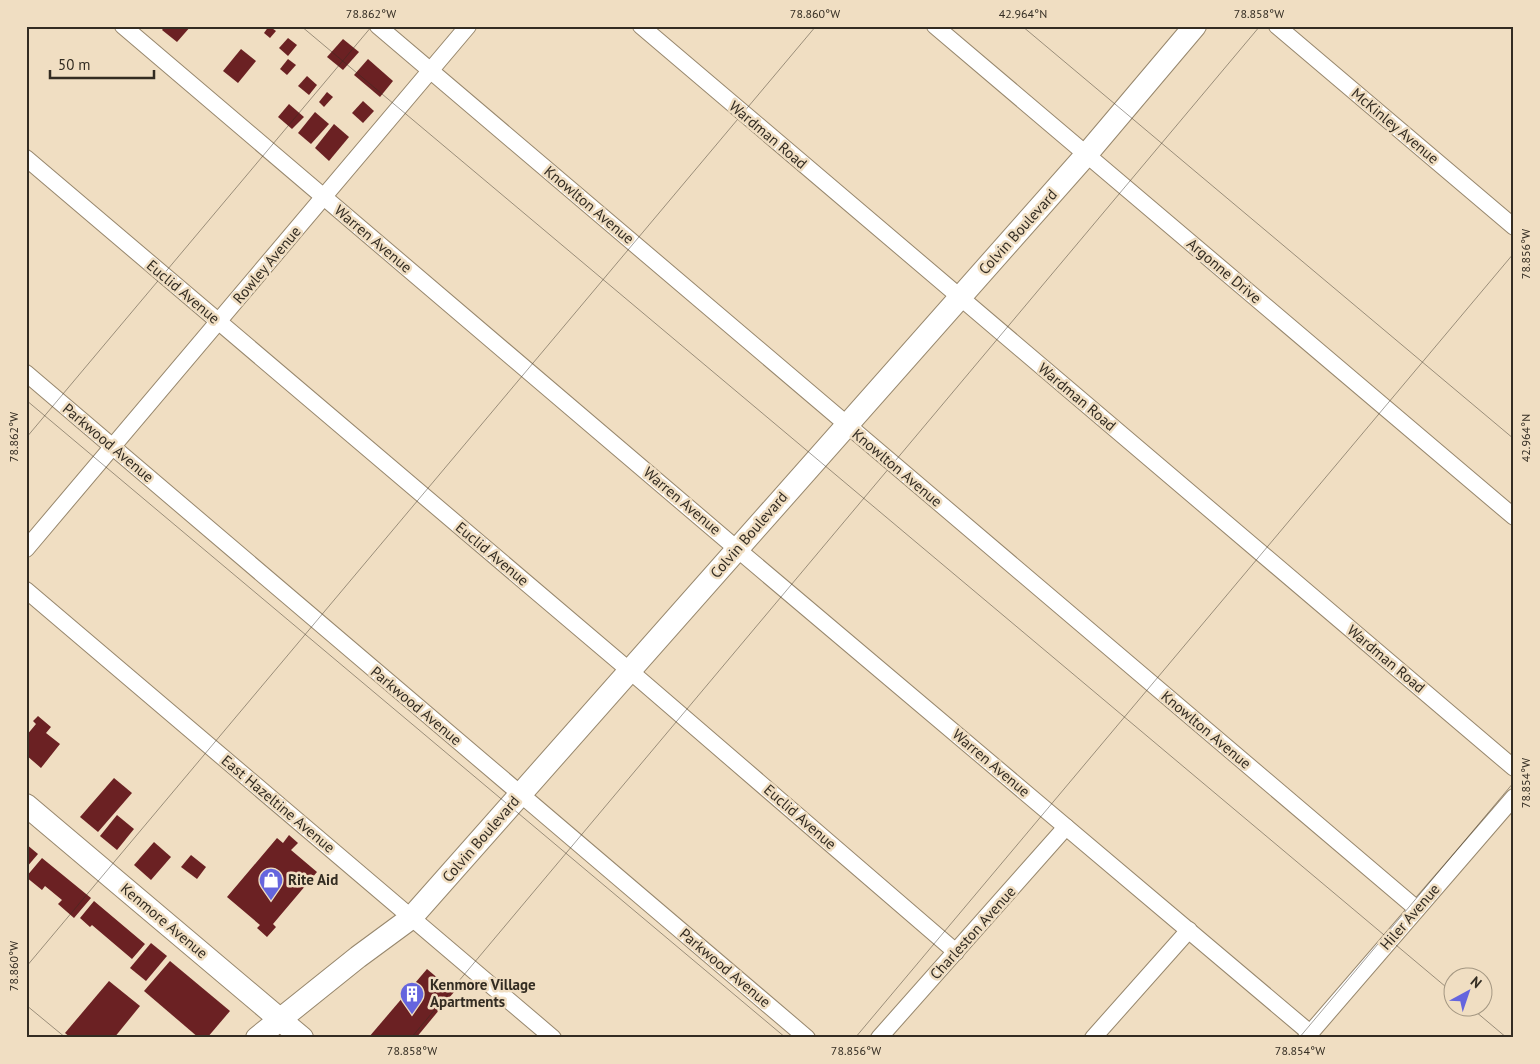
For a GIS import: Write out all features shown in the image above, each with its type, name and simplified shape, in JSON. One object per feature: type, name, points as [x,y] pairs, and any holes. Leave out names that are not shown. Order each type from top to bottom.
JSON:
[{"type":"street","name":"Warren Avenue","points":[[123,26],[1189,930],[1308,1035]]},
{"type":"street","name":"Knowlton Avenue","points":[[378,26],[1417,909]]},
{"type":"street","name":"Rowley Avenue","points":[[26,549],[468,26]]},
{"type":"street","name":"Wardman Road","points":[[641,26],[1514,768]]},
{"type":"street","name":"Argonne Drive","points":[[934,26],[1514,517]]},
{"type":"street","name":"Colvin Boulevard","points":[[257,1038],[358,957],[411,918],[1086,155],[1195,26]]},
{"type":"street","name":"McKinley Avenue","points":[[1277,26],[1514,227]]},
{"type":"street","name":"Euclid Avenue","points":[[26,158],[956,952]]},
{"type":"street","name":"Parkwood Avenue","points":[[26,373],[807,1038]]},
{"type":"street","name":"East Hazeltine Avenue","points":[[26,590],[553,1038]]},
{"type":"street","name":"Hiler Avenue","points":[[1308,1035],[1514,797]]},
{"type":"street","name":"Kenmore Avenue","points":[[26,805],[302,1038]]},
{"type":"street","name":"Charleston Avenue","points":[[879,1038],[1066,827]]},
{"type":"street","points":[[1093,1038],[1189,930]]},
{"type":"building","points":[[165,26],[191,26],[177,42],[162,30]]},
{"type":"building","points":[[269,26],[276,31],[270,38],[264,33]]},
{"type":"building","points":[[288,38],[297,45],[288,56],[279,48]]},
{"type":"building","points":[[343,39],[359,52],[343,70],[327,57]]},
{"type":"building","points":[[241,49],[256,61],[238,83],[223,71]]},
{"type":"building","points":[[288,59],[296,65],[287,75],[280,69]]},
{"type":"building","points":[[368,59],[393,81],[380,97],[354,75]]},
{"type":"building","points":[[307,76],[317,85],[309,95],[298,86]]},
{"type":"building","points":[[327,92],[333,97],[324,107],[319,102]]},
{"type":"building","points":[[363,101],[374,111],[363,123],[352,113]]},
{"type":"building","points":[[289,104],[304,117],[292,129],[278,117]]},
{"type":"building","points":[[315,112],[329,124],[311,144],[298,133]]},
{"type":"building","points":[[334,124],[349,137],[329,161],[315,148]]},
{"type":"building","points":[[38,716],[51,727],[46,733],[60,744],[41,768],[26,755],[26,736],[36,724],[33,721]]},
{"type":"building","points":[[114,778],[132,793],[98,832],[80,817]]},
{"type":"building","points":[[117,815],[134,829],[117,850],[100,836]]},
{"type":"building","points":[[289,835],[298,843],[291,850],[317,872],[273,924],[276,927],[267,937],[257,928],[260,925],[227,897],[277,838],[283,843]]},
{"type":"building","points":[[154,842],[171,857],[151,880],[134,865]]},
{"type":"building","points":[[26,844],[38,854],[26,868]]},
{"type":"building","points":[[191,855],[206,867],[197,879],[181,867]]},
{"type":"building","points":[[42,858],[91,898],[74,918],[58,904],[62,900],[45,886],[42,890],[26,877]]},
{"type":"building","points":[[94,901],[145,944],[132,959],[92,925],[90,927],[80,918]]},
{"type":"building","points":[[151,943],[167,956],[146,981],[130,968]]},
{"type":"building","points":[[170,961],[230,1011],[207,1038],[199,1038],[144,991]]},
{"type":"building","name":"Kenmore Village Apartments","points":[[427,969],[454,992],[416,1038],[370,1038],[369,1037]]},
{"type":"building","points":[[109,981],[140,1006],[114,1038],[71,1038],[65,1033]]},
{"type":"place","name":"Rite Aid","points":[[271,901]]},
{"type":"place","name":"Kenmore Village Apartments","points":[[412,1015]]}]
